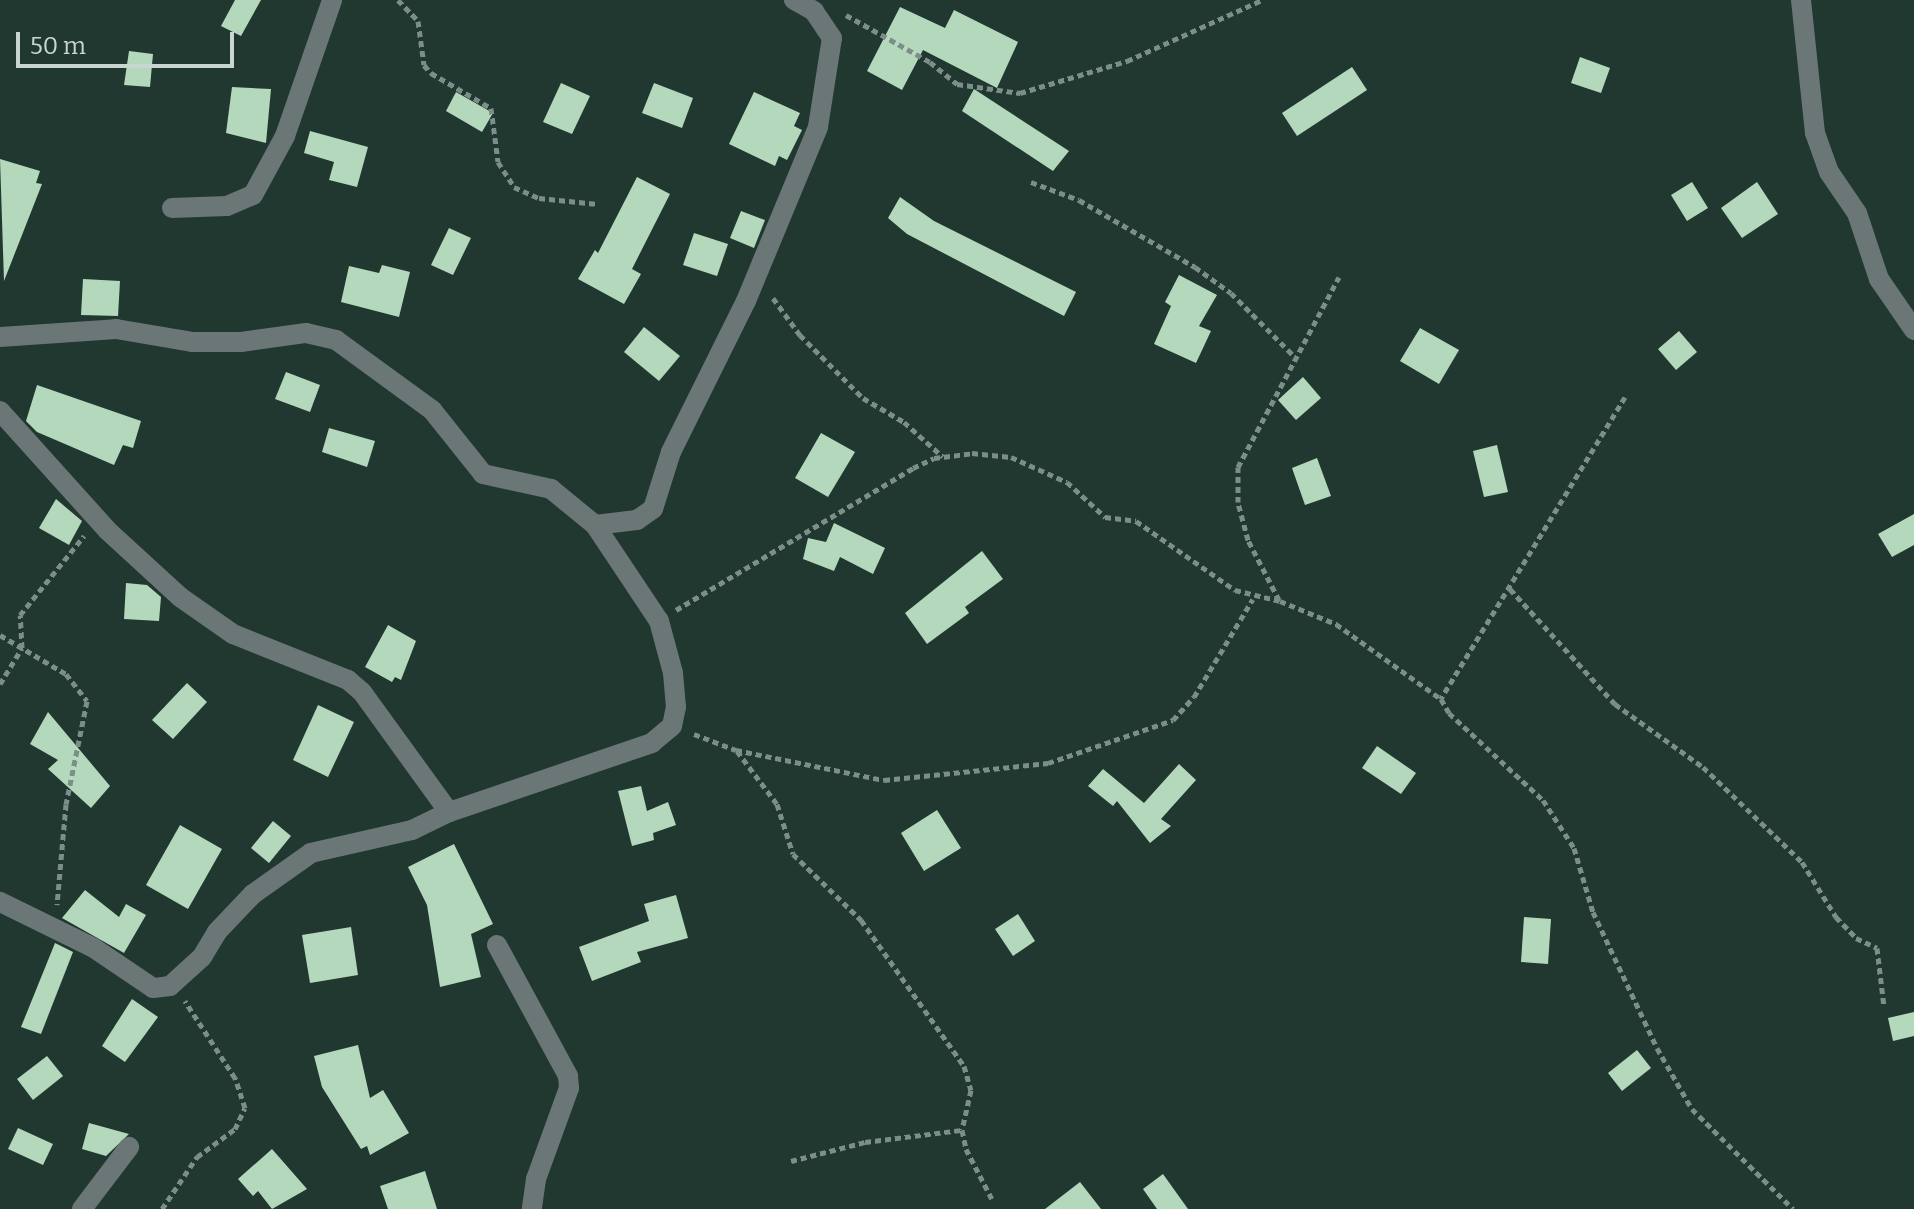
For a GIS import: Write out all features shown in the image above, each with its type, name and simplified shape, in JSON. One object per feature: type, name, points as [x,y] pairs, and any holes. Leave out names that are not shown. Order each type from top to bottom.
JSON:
[{"type":"street","points":[[172,208],[227,206],[253,195],[285,136],[332,0]]},
{"type":"street","points":[[595,525],[637,520],[653,509],[671,452],[757,276],[818,127],[828,84],[832,38],[814,11],[794,0]]},
{"type":"street","points":[[1801,0],[1815,133],[1829,172],[1857,213],[1879,279],[1914,330]]},
{"type":"street","points":[[0,337],[116,329],[192,342],[241,342],[321,334],[432,410],[483,474],[551,489],[595,525],[659,621],[673,673],[672,726],[652,743],[449,812],[412,830],[326,845],[291,864],[231,917],[181,980],[153,988],[51,924],[0,902]]},
{"type":"street","points":[[0,411],[97,519],[213,622],[348,680],[362,692],[449,812]]},
{"type":"street","points":[[497,945],[568,1076],[569,1088],[536,1179],[532,1209]]},
{"type":"street","points":[[82,1209],[129,1147]]},
{"type":"path","points":[[398,0],[418,21],[424,65],[431,73],[491,108],[498,162],[514,187],[539,198],[598,204]]},
{"type":"path","points":[[835,12],[930,62],[957,84],[1020,93],[1127,61],[1262,0]]},
{"type":"path","points":[[1031,182],[1079,200],[1195,267],[1231,293],[1293,355]]},
{"type":"path","points":[[757,276],[800,335],[863,398],[904,422],[943,457]]},
{"type":"path","points":[[1280,601],[1248,540],[1238,502],[1238,467],[1293,355],[1339,277]]},
{"type":"path","points":[[1441,699],[1625,397]]},
{"type":"path","points":[[659,621],[873,490],[943,457],[1011,457],[1047,469],[1105,517],[1136,521],[1253,599],[1280,601],[1336,624],[1441,699],[1449,713],[1543,800],[1574,848],[1593,912],[1657,1048],[1692,1109],[1793,1209]]},
{"type":"path","points":[[0,684],[22,648],[19,624],[26,605],[97,519]]},
{"type":"path","points":[[1510,589],[1615,704],[1703,767],[1802,862],[1836,917],[1856,938],[1877,948],[1884,1007]]},
{"type":"path","points":[[672,726],[736,750],[884,780],[1048,763],[1173,720],[1194,697],[1253,599]]},
{"type":"path","points":[[0,635],[66,674],[87,701],[66,804],[61,888],[51,924]]},
{"type":"path","points":[[736,750],[777,804],[793,854],[861,920],[964,1066],[971,1090],[962,1130],[977,1178],[993,1201]]},
{"type":"path","points":[[162,1209],[197,1157],[235,1129],[245,1108],[235,1078],[191,1016],[181,980]]},
{"type":"path","points":[[791,1161],[865,1142],[962,1130]]},
{"type":"building","points":[[235,0],[261,0],[241,36],[221,26]]},
{"type":"building","points":[[900,7],[945,28],[954,10],[1018,42],[997,88],[923,50],[902,90],[867,71]]},
{"type":"building","points":[[129,51],[153,54],[150,87],[124,85]]},
{"type":"building","points":[[1580,57],[1610,68],[1601,93],[1571,83]]},
{"type":"building","points":[[1352,67],[1367,90],[1297,136],[1282,113]]},
{"type":"building","points":[[561,83],[590,96],[572,134],[543,122]]},
{"type":"building","points":[[654,83],[693,98],[682,128],[642,113]]},
{"type":"building","points":[[232,87],[271,89],[266,143],[226,133]]},
{"type":"building","points":[[974,89],[1069,151],[1053,171],[962,111]]},
{"type":"building","points":[[456,92],[493,113],[482,132],[446,111]]},
{"type":"building","points":[[754,92],[800,113],[794,126],[802,130],[787,160],[779,156],[775,166],[729,144]]},
{"type":"building","points":[[310,131],[368,147],[357,187],[329,180],[334,162],[304,153]]},
{"type":"building","points":[[0,159],[40,171],[36,183],[42,184],[4,281]]},
{"type":"building","points":[[637,177],[670,194],[632,269],[641,274],[624,304],[578,279],[595,250],[598,253]]},
{"type":"building","points":[[1692,182],[1708,208],[1687,221],[1671,195]]},
{"type":"building","points":[[1757,182],[1778,214],[1742,238],[1721,208]]},
{"type":"building","points":[[900,197],[934,221],[1076,292],[1064,316],[907,234],[888,218]]},
{"type":"building","points":[[741,211],[765,220],[754,248],[730,238]]},
{"type":"building","points":[[449,228],[471,238],[453,275],[431,265]]},
{"type":"building","points":[[694,233],[728,244],[717,276],[683,265]]},
{"type":"building","points":[[382,265],[410,272],[399,317],[341,302],[349,266],[379,273]]},
{"type":"building","points":[[1179,275],[1217,295],[1199,326],[1211,331],[1196,363],[1154,344],[1171,306],[1165,302]]},
{"type":"building","points":[[83,279],[120,281],[118,316],[81,315]]},
{"type":"building","points":[[644,327],[680,356],[659,381],[624,352]]},
{"type":"building","points":[[1420,328],[1459,350],[1439,384],[1400,361]]},
{"type":"building","points":[[1679,331],[1697,352],[1676,370],[1658,349]]},
{"type":"building","points":[[286,372],[320,385],[310,412],[275,399]]},
{"type":"building","points":[[1303,377],[1321,398],[1296,420],[1278,400]]},
{"type":"building","points":[[37,385],[141,421],[133,448],[123,445],[114,465],[37,432],[26,421]]},
{"type":"building","points":[[329,428],[375,441],[367,467],[322,452]]},
{"type":"building","points":[[821,433],[855,452],[828,497],[795,478]]},
{"type":"building","points":[[1497,445],[1508,492],[1484,497],[1473,451]]},
{"type":"building","points":[[1317,458],[1331,496],[1305,505],[1292,468]]},
{"type":"building","points":[[56,499],[82,521],[69,545],[39,528]]},
{"type":"building","points":[[1914,514],[1914,545],[1892,557],[1878,534]]},
{"type":"building","points":[[834,523],[885,548],[873,574],[840,557],[834,571],[803,559],[808,538],[826,542]]},
{"type":"building","points":[[982,551],[1003,579],[965,607],[969,613],[927,644],[905,613]]},
{"type":"building","points":[[126,583],[147,585],[161,597],[159,621],[124,619]]},
{"type":"building","points":[[388,625],[416,641],[401,680],[395,677],[392,682],[365,667]]},
{"type":"building","points":[[187,683],[207,702],[173,739],[152,720]]},
{"type":"building","points":[[318,705],[354,722],[328,777],[293,760]]},
{"type":"building","points":[[48,712],[110,786],[91,808],[48,769],[58,760],[30,744]]},
{"type":"building","points":[[1377,746],[1416,773],[1401,794],[1362,768]]},
{"type":"building","points":[[1179,764],[1196,780],[1161,819],[1171,826],[1150,843],[1117,801],[1113,806],[1088,786],[1103,769],[1144,803]]},
{"type":"building","points":[[641,786],[647,811],[668,802],[676,825],[653,833],[654,840],[632,846],[618,791]]},
{"type":"building","points":[[937,810],[961,848],[924,871],[901,833]]},
{"type":"building","points":[[273,821],[291,836],[269,863],[251,848]]},
{"type":"building","points":[[180,825],[222,849],[188,909],[146,885]]},
{"type":"building","points":[[454,844],[493,924],[471,934],[481,977],[440,987],[427,905],[408,867]]},
{"type":"building","points":[[85,890],[119,917],[126,904],[146,915],[124,953],[62,918]]},
{"type":"building","points":[[676,895],[688,938],[637,952],[641,962],[592,981],[579,947],[649,921],[644,904]]},
{"type":"building","points":[[1018,914],[1035,941],[1013,956],[995,929]]},
{"type":"building","points":[[1524,917],[1551,919],[1548,964],[1521,962]]},
{"type":"building","points":[[351,927],[358,975],[310,983],[302,935]]},
{"type":"building","points":[[55,943],[73,952],[41,1034],[21,1027]]},
{"type":"building","points":[[132,999],[158,1017],[125,1062],[102,1046]]},
{"type":"building","points":[[1914,1012],[1914,1036],[1893,1041],[1888,1018]]},
{"type":"building","points":[[358,1045],[370,1098],[383,1090],[409,1133],[370,1155],[367,1146],[361,1149],[322,1087],[314,1056]]},
{"type":"building","points":[[1637,1050],[1651,1068],[1622,1091],[1608,1073]]},
{"type":"building","points":[[47,1056],[63,1076],[33,1100],[17,1079]]},
{"type":"building","points":[[89,1123],[129,1134],[106,1156],[82,1149]]},
{"type":"building","points":[[18,1128],[53,1144],[43,1165],[8,1149]]},
{"type":"building","points":[[272,1149],[307,1189],[272,1209],[258,1191],[253,1196],[238,1179]]},
{"type":"building","points":[[425,1171],[437,1209],[388,1209],[380,1186]]},
{"type":"building","points":[[1163,1174],[1188,1209],[1157,1209],[1143,1189]]},
{"type":"building","points":[[1080,1182],[1101,1209],[1045,1209]]}]
